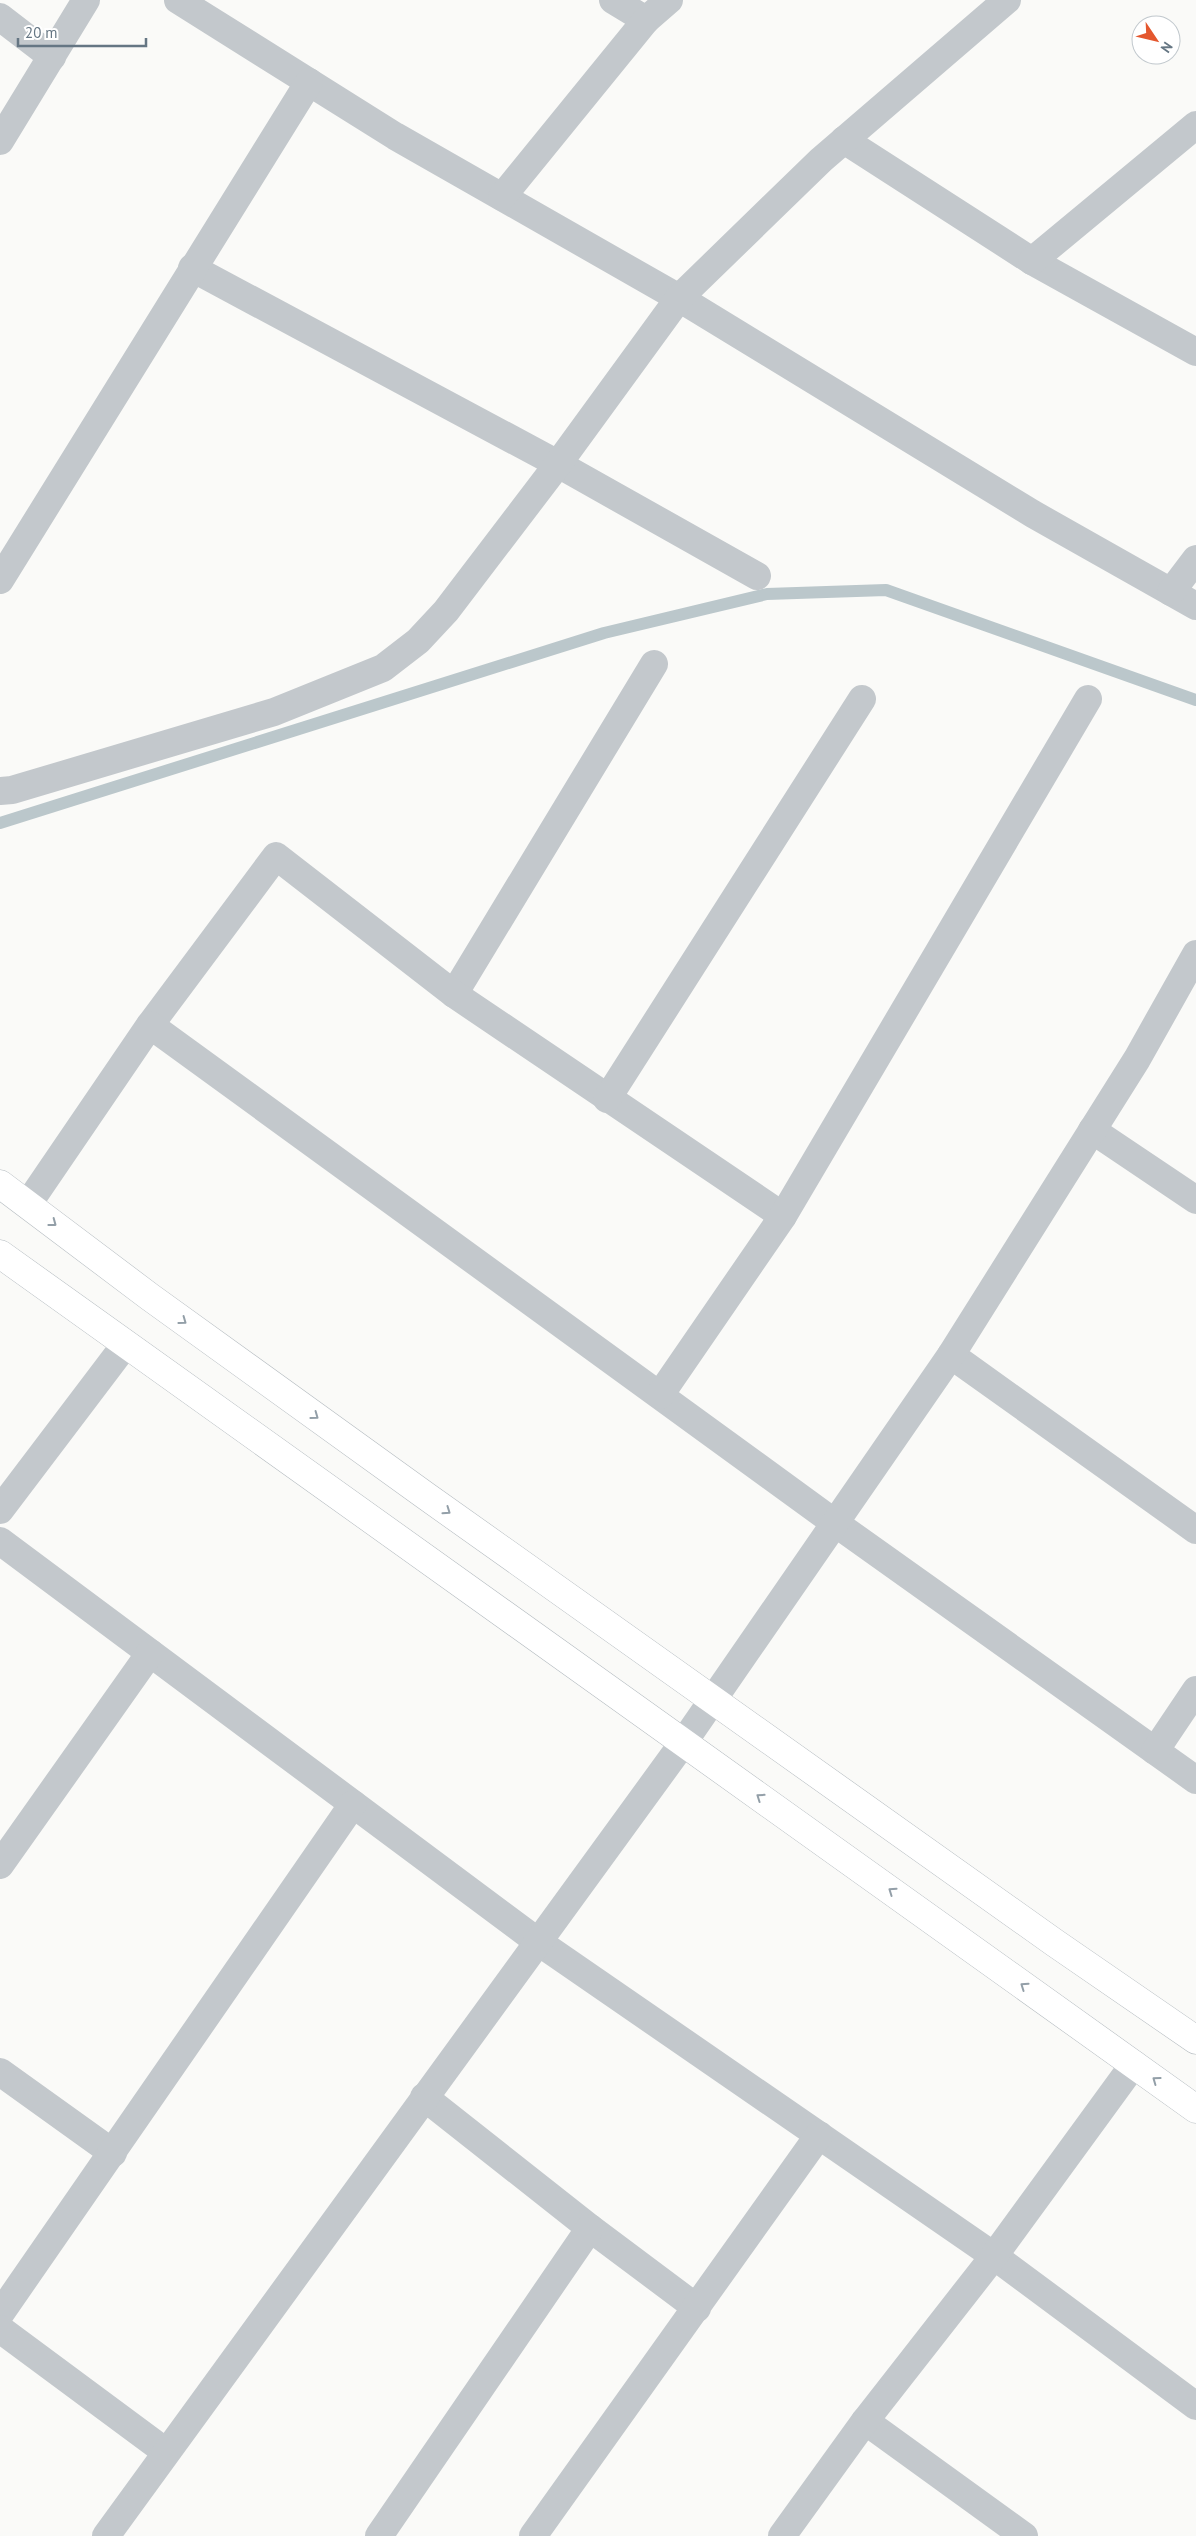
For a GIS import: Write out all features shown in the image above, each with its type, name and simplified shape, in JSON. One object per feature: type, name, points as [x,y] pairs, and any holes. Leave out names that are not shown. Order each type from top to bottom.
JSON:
[{"type":"street","points":[[0,142],[86,0]]},
{"type":"street","points":[[178,0],[395,136],[678,298],[1033,514],[1196,606]]},
{"type":"street","points":[[613,0],[646,20]]},
{"type":"street","points":[[502,197],[646,20],[669,0]]},
{"type":"street","points":[[0,790],[12,790],[274,712],[383,668],[418,641],[446,611],[558,464],[678,298],[844,140],[1007,0]]},
{"type":"street","points":[[0,17],[52,56]]},
{"type":"street","points":[[0,580],[309,82]]},
{"type":"street","points":[[1032,261],[1196,126]]},
{"type":"street","points":[[844,140],[1032,261],[1196,352]]},
{"type":"street","points":[[192,268],[558,464],[757,576]]},
{"type":"street","points":[[1171,592],[1196,559]]},
{"type":"street","points":[[454,994],[654,664]]},
{"type":"street","points":[[660,1395],[783,1216],[1088,698]]},
{"type":"street","points":[[607,1099],[862,699]]},
{"type":"street","points":[[28,1204],[150,1024],[276,856],[454,994],[783,1216]]},
{"type":"street","points":[[106,2536],[713,1700],[951,1355],[1137,1059],[1196,956]]},
{"type":"street","points":[[150,1024],[835,1522],[1196,1780]]},
{"type":"street","points":[[1092,1130],[1196,1200]]},
{"type":"street","points":[[0,1184],[150,1297],[713,1700],[1196,2040]]},
{"type":"street","points":[[0,1254],[1196,2109]]},
{"type":"street","points":[[0,1510],[125,1345]]},
{"type":"street","points":[[951,1355],[1196,1530]]},
{"type":"street","points":[[0,1541],[537,1941],[994,2256],[1196,2406]]},
{"type":"street","points":[[0,1865],[150,1653]]},
{"type":"street","points":[[1155,1750],[1196,1690]]},
{"type":"street","points":[[0,2314],[353,1804]]},
{"type":"street","points":[[782,2536],[865,2421],[994,2256],[1134,2064]]},
{"type":"street","points":[[0,2072],[113,2153]]},
{"type":"street","points":[[424,2098],[590,2228],[697,2308]]},
{"type":"street","points":[[533,2536],[819,2135]]},
{"type":"street","points":[[386,2533],[590,2228]]},
{"type":"street","points":[[0,2329],[166,2452]]},
{"type":"street","points":[[865,2421],[1024,2536]]},
{"type":"waterway","points":[[0,823],[604,633],[767,594],[886,590],[1196,700]]}]
